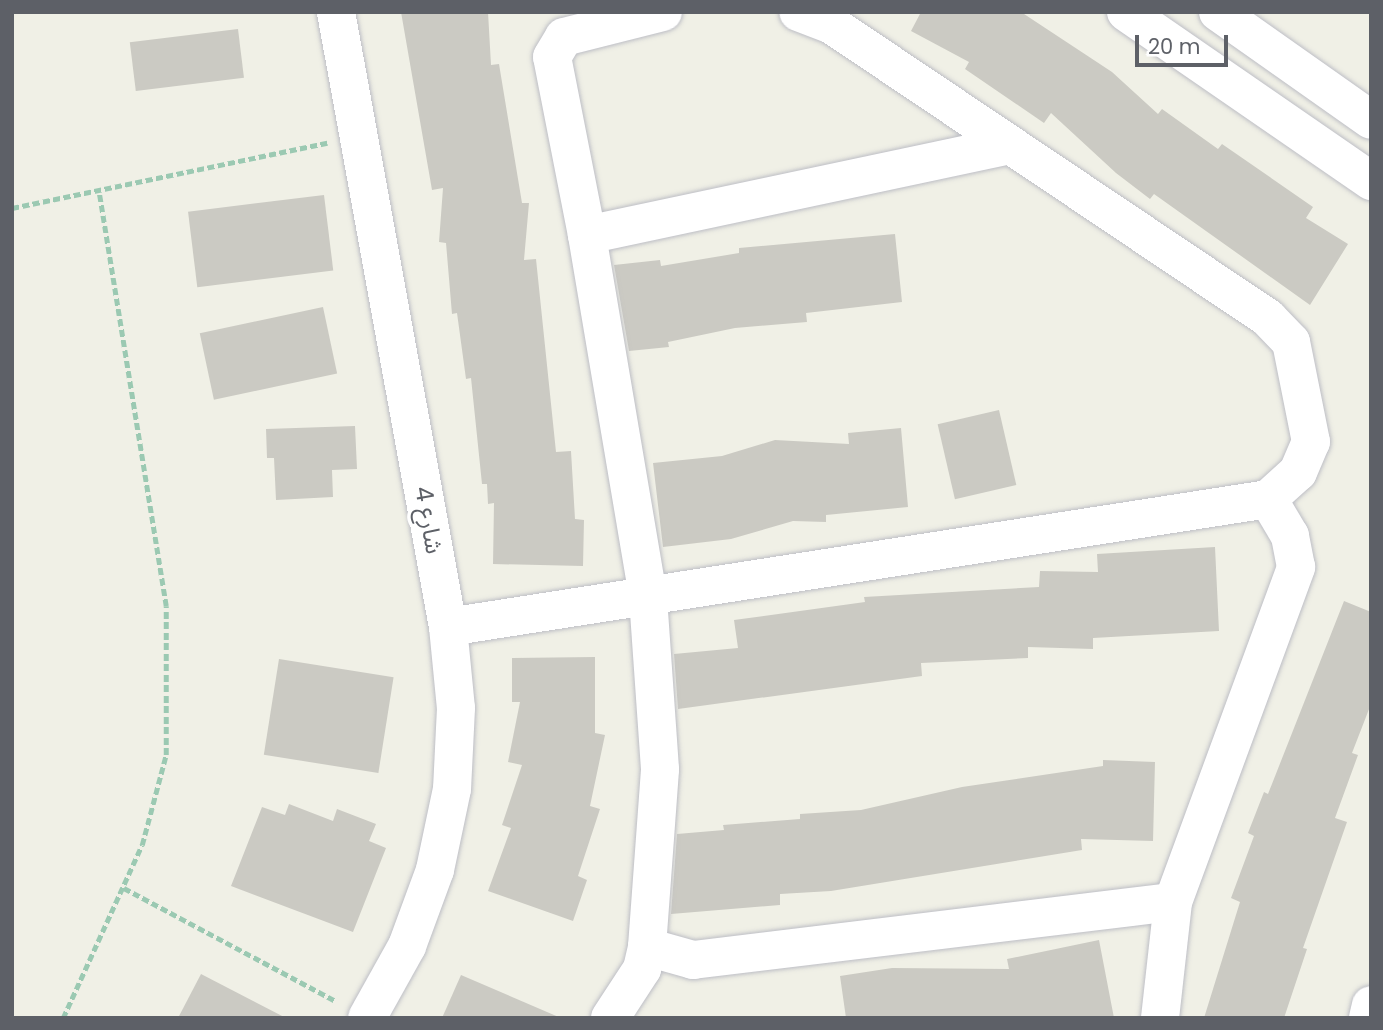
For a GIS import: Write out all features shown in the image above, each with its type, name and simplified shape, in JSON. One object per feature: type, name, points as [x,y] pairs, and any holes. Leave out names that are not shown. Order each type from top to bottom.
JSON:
[{"type":"street","name":"شارع 4","points":[[336,12],[449,627],[456,722],[452,789],[435,870],[407,946],[355,1011]]},
{"type":"street","points":[[610,1018],[642,969],[647,947],[660,769],[648,596],[587,235],[552,57],[555,46],[564,37],[663,12]]},
{"type":"street","points":[[449,627],[1268,499],[1298,472],[1311,442],[1292,342],[1268,318],[832,24],[798,12]]},
{"type":"street","points":[[1126,12],[1371,181]]},
{"type":"street","points":[[1219,12],[1371,120]]},
{"type":"street","points":[[587,235],[1010,145]]},
{"type":"street","points":[[1160,1018],[1173,902],[1296,567],[1290,536],[1268,499]]},
{"type":"street","points":[[647,947],[693,960],[1173,902]]},
{"type":"street","points":[[1368,1018],[1371,1005]]},
{"type":"path","points":[[12,208],[359,136]]},
{"type":"path","points":[[63,1018],[142,845],[166,755],[166,606],[99,191]]},
{"type":"path","points":[[124,888],[355,1011]]},
{"type":"building","points":[[401,12],[488,12],[491,65],[499,64],[522,203],[529,203],[524,260],[536,259],[556,452],[571,451],[575,519],[584,520],[583,566],[493,564],[494,503],[488,504],[487,484],[482,484],[471,378],[466,379],[457,313],[452,314],[446,243],[439,242],[443,188],[432,190]]},
{"type":"building","points":[[921,12],[1021,12],[1112,72],[1158,114],[1162,109],[1218,149],[1222,144],[1313,207],[1306,218],[1348,244],[1310,305],[1154,194],[1150,199],[1116,173],[1051,113],[1044,123],[965,69],[969,62],[911,31]]},
{"type":"building","points":[[238,29],[244,78],[136,91],[130,42]]},
{"type":"building","points":[[324,195],[333,270],[197,287],[188,212]]},
{"type":"building","points":[[895,234],[902,302],[806,313],[807,322],[735,328],[668,342],[669,347],[629,351],[614,265],[660,260],[661,266],[739,253],[739,248]]},
{"type":"building","points":[[323,307],[337,374],[214,400],[200,333]]},
{"type":"building","points":[[999,410],[1016,485],[955,499],[938,424]]},
{"type":"building","points":[[355,426],[357,469],[332,470],[333,497],[276,500],[274,458],[267,458],[266,429]]},
{"type":"building","points":[[901,428],[908,507],[826,515],[826,522],[793,521],[731,539],[663,547],[653,463],[722,456],[775,440],[849,444],[848,433]]},
{"type":"building","points":[[1215,547],[1219,631],[1093,638],[1093,649],[1028,647],[1028,658],[921,663],[922,676],[678,709],[674,654],[738,648],[734,620],[865,602],[864,597],[1039,587],[1040,571],[1098,572],[1097,554]]},
{"type":"building","points":[[1344,601],[1371,612],[1371,704],[1352,753],[1358,755],[1335,818],[1347,822],[1303,948],[1307,949],[1284,1018],[1204,1018],[1240,902],[1231,898],[1254,836],[1248,833],[1264,792],[1268,794]]},
{"type":"building","points":[[595,657],[595,733],[605,735],[590,806],[600,809],[578,876],[587,880],[573,921],[488,891],[511,828],[502,825],[522,765],[508,762],[520,702],[512,702],[512,658]]},
{"type":"building","points":[[279,659],[394,677],[378,773],[264,755]]},
{"type":"building","points":[[1103,760],[1155,762],[1153,841],[1081,839],[1082,850],[831,891],[780,894],[780,905],[671,914],[677,834],[724,830],[723,825],[800,819],[800,814],[861,810],[962,787],[1103,766]]},
{"type":"building","points":[[289,804],[333,821],[337,809],[376,824],[369,841],[386,848],[353,932],[231,886],[262,807],[285,815]]},
{"type":"building","points":[[1099,940],[1114,1018],[846,1018],[840,976],[892,968],[1009,969],[1007,959]]},
{"type":"building","points":[[201,974],[286,1018],[178,1018]]},
{"type":"building","points":[[461,975],[561,1018],[442,1018]]}]
